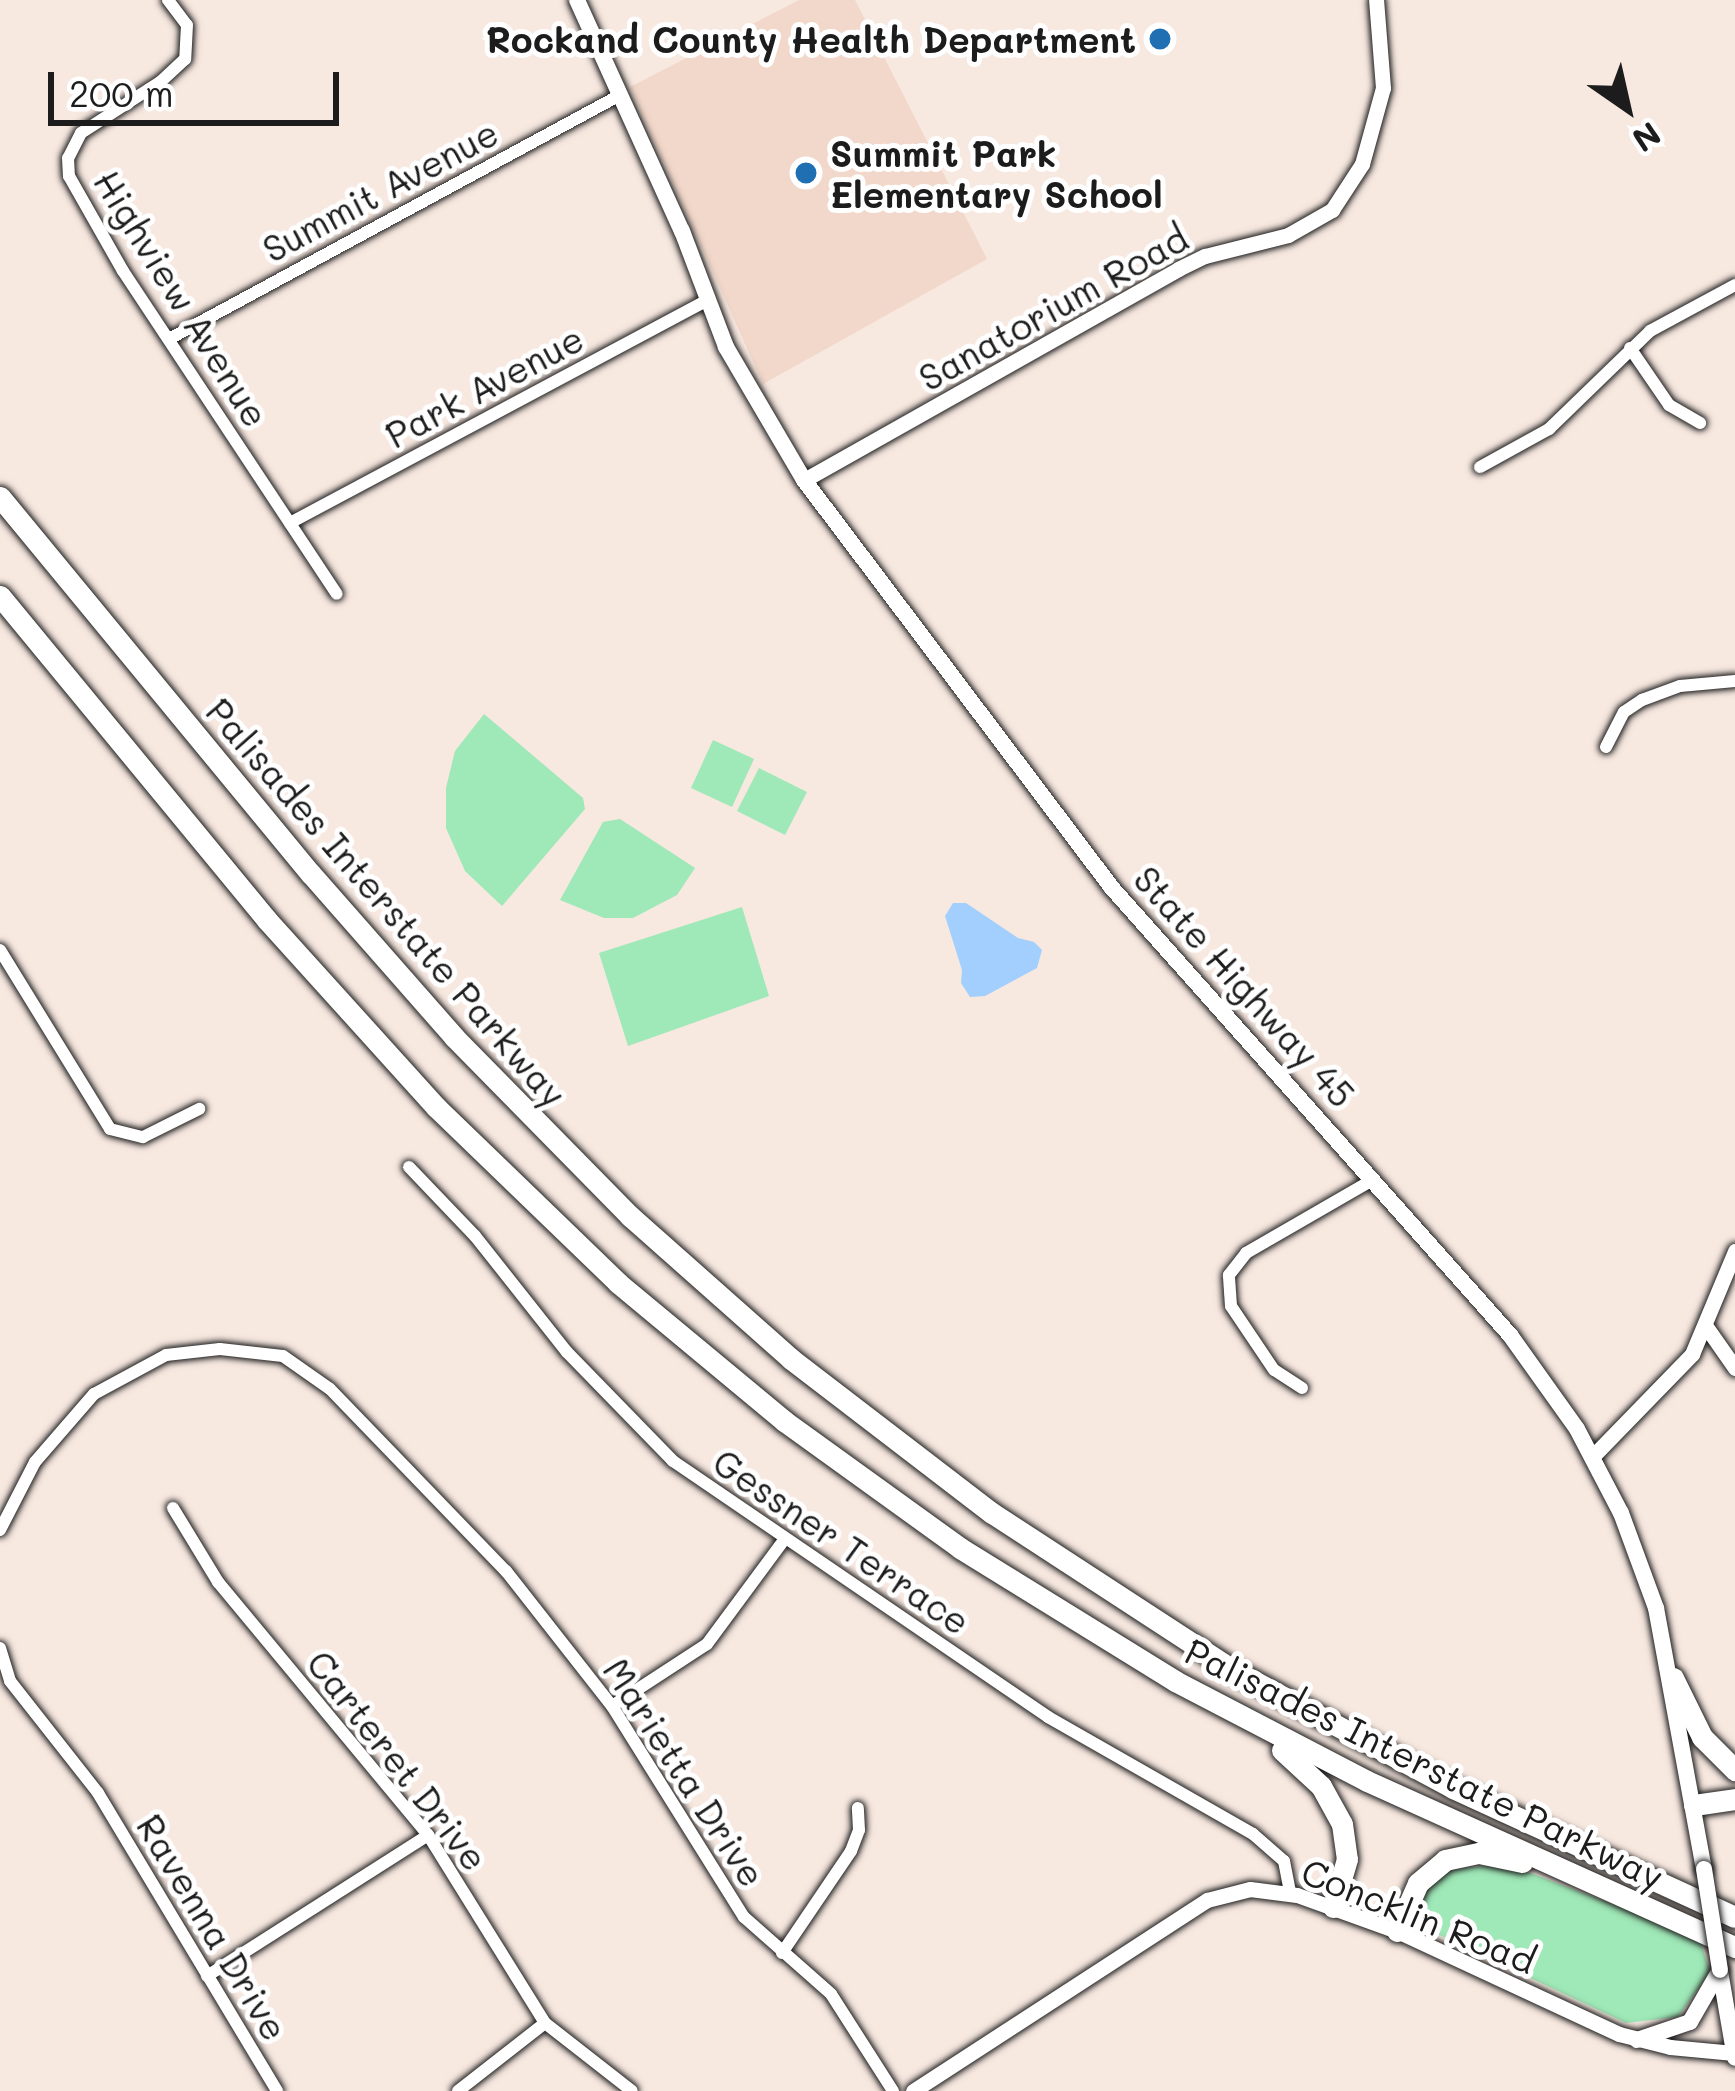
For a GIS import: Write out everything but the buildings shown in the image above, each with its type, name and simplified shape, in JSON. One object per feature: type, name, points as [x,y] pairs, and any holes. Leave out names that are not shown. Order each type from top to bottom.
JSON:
[{"type":"highway","name":"Palisades Interstate Parkway","points":[[0,497],[322,888],[454,1037],[630,1216],[791,1359],[992,1513],[1233,1670],[1470,1796],[1730,1914]]},
{"type":"highway","name":"Palisades Interstate Parkway","points":[[0,596],[303,961],[552,1222],[699,1353],[842,1465],[990,1568],[1144,1663],[1335,1765],[1735,1947]]},
{"type":"highway","points":[[1144,1663],[1278,1747],[1321,1786],[1340,1816],[1347,1846],[1333,1907]]},
{"type":"highway","points":[[1673,1678],[1702,1738],[1735,1770]]},
{"type":"highway","points":[[1694,1805],[1735,1799]]},
{"type":"highway","points":[[1397,1931],[1424,1876],[1445,1860],[1470,1853],[1504,1857],[1630,1899]]},
{"type":"main road","name":"State Highway 45","points":[[577,0],[682,231],[706,302],[746,386],[804,480],[1112,888],[1520,1347],[1592,1456],[1639,1557],[1673,1678],[1734,2056]]},
{"type":"main road","points":[[1637,2040],[1690,2022],[1720,1970]]},
{"type":"street","name":"Highview Avenue","points":[[167,0],[187,25],[185,59],[160,82],[81,133],[68,158],[76,192],[337,594]]},
{"type":"street","name":"Sanatorium Road","points":[[804,480],[1178,269],[1205,256],[1288,235],[1332,210],[1362,164],[1383,88],[1376,0]]},
{"type":"street","name":"Summit Avenue","points":[[169,340],[620,95]]},
{"type":"street","points":[[1480,467],[1549,429],[1582,402],[1630,348],[1735,285]]},
{"type":"street","name":"Park Avenue","points":[[290,523],[706,302]]},
{"type":"street","points":[[1630,348],[1669,405],[1700,423]]},
{"type":"street","points":[[1606,747],[1624,712],[1642,700],[1680,686],[1735,681]]},
{"type":"street","points":[[0,950],[110,1129],[142,1137],[199,1109]]},
{"type":"street","name":"Gessner Terrace","points":[[409,1167],[475,1236],[547,1330],[674,1461],[1048,1718],[1252,1834],[1284,1861],[1290,1894]]},
{"type":"street","points":[[1301,1388],[1274,1370],[1231,1306],[1229,1275],[1246,1253],[1374,1179]]},
{"type":"street","points":[[1592,1456],[1674,1377],[1707,1328],[1735,1251]]},
{"type":"street","points":[[1707,1328],[1735,1368]]},
{"type":"street","name":"Marietta Drive","points":[[0,1530],[34,1462],[94,1394],[166,1355],[220,1349],[283,1356],[330,1389],[426,1483],[506,1571],[612,1706],[745,1917],[830,1994],[893,2091]]},
{"type":"street","name":"Carteret Drive","points":[[173,1508],[218,1582],[428,1835],[545,2023],[632,2091]]},
{"type":"street","points":[[612,1706],[706,1645],[784,1540]]},
{"type":"street","name":"Ravenna Drive","points":[[0,1648],[10,1682],[98,1793],[277,2091]]},
{"type":"street","points":[[782,1953],[851,1851],[859,1830],[858,1808]]},
{"type":"street","points":[[207,1976],[428,1835]]},
{"type":"street","name":"Concklin Road","points":[[913,2091],[1207,1900],[1240,1890],[1290,1894],[1397,1931],[1637,2040],[1734,2056]]},
{"type":"street","points":[[458,2091],[545,2023]]},
{"type":"shaded area","name":"Summit Park Elementary School","points":[[799,0],[855,0],[987,259],[763,384],[630,87]]},
{"type":"green space","points":[[484,714],[583,798],[585,809],[502,906],[465,871],[446,828],[446,788],[455,751]]},
{"type":"green space","points":[[713,740],[754,759],[732,807],[691,788]]},
{"type":"green space","points":[[759,768],[807,792],[785,835],[737,811]]},
{"type":"green space","points":[[620,819],[695,868],[677,895],[633,918],[604,918],[560,900],[603,822]]},
{"type":"green space","points":[[742,907],[769,996],[628,1046],[599,953]]},
{"type":"green space","points":[[1507,1864],[1699,1937],[1710,1972],[1678,2017],[1626,2023],[1416,1924],[1419,1893],[1452,1869]]},
{"type":"water","points":[[953,903],[966,903],[1018,938],[1034,942],[1042,950],[1037,968],[985,996],[970,997],[961,983],[962,970],[945,916]]},
{"type":"place","name":"Rockand County Health Department","points":[[1160,39]]},
{"type":"place","name":"Summit Park Elementary School","points":[[806,173]]}]
